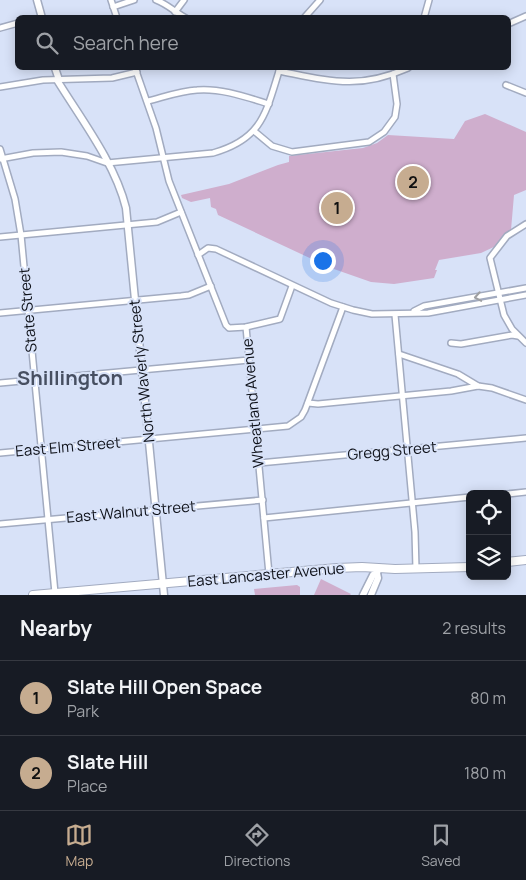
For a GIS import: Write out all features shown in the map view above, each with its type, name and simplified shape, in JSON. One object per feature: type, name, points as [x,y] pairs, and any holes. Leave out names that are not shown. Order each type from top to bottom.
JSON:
[{"type":"main road","points":[[511,562],[526,560]]},
{"type":"main road","name":"East Lancaster Avenue","points":[[34,595],[362,567],[378,570],[466,566]]},
{"type":"street","points":[[37,0],[41,15]]},
{"type":"street","points":[[111,0],[116,15]]},
{"type":"street","points":[[113,6],[134,0]]},
{"type":"street","points":[[156,0],[180,15]]},
{"type":"street","points":[[175,12],[184,0]]},
{"type":"street","points":[[307,15],[320,0]]},
{"type":"street","points":[[425,15],[429,0]]},
{"type":"street","points":[[511,23],[526,16]]},
{"type":"street","points":[[0,28],[15,24]]},
{"type":"street","name":"North Waverly Street","points":[[56,70],[58,80],[99,146],[122,194],[128,225],[164,595]]},
{"type":"street","points":[[0,87],[26,82],[112,78],[136,70]]},
{"type":"street","name":"Wheatland Avenue","points":[[136,70],[148,101],[169,181],[224,321],[229,328],[246,327],[270,574]]},
{"type":"street","points":[[2,159],[33,153],[61,152],[87,156],[107,163],[213,153],[227,149],[246,139],[254,131],[269,104],[279,70]]},
{"type":"street","points":[[283,70],[348,83],[370,81],[403,70]]},
{"type":"street","points":[[254,131],[272,146],[292,152],[369,142],[384,132],[394,117],[397,104],[393,74]]},
{"type":"street","points":[[506,85],[526,93]]},
{"type":"street","points":[[148,101],[186,91],[211,90],[269,104]]},
{"type":"street","name":"State Street","points":[[0,149],[15,199],[21,235],[55,593]]},
{"type":"street","points":[[0,237],[157,222],[181,212]]},
{"type":"street","points":[[526,224],[508,236],[490,258],[499,300],[507,322],[526,343]]},
{"type":"street","points":[[198,255],[211,248],[292,286],[343,307],[372,314],[428,313],[526,295]]},
{"type":"street","points":[[0,313],[188,295],[210,286]]},
{"type":"street","points":[[246,327],[280,319],[292,286]]},
{"type":"street","points":[[411,313],[424,306],[526,288]]},
{"type":"street","name":"East Elm Street","points":[[0,453],[288,426],[301,416],[308,403],[343,307]]},
{"type":"street","points":[[395,315],[413,503],[416,569]]},
{"type":"street","points":[[451,343],[461,344],[518,336]]},
{"type":"street","points":[[399,354],[458,374],[478,386]]},
{"type":"street","points":[[0,383],[250,360]]},
{"type":"street","points":[[308,403],[318,404],[403,396],[478,386],[492,388],[526,400]]},
{"type":"street","name":"Gregg Street","points":[[259,463],[526,438]]},
{"type":"street","points":[[511,494],[526,492]]},
{"type":"street","points":[[264,518],[466,498]]},
{"type":"street","name":"East Walnut Street","points":[[0,524],[263,500]]},
{"type":"street","points":[[364,595],[373,575],[378,570]]},
{"type":"street","points":[[371,595],[378,578],[378,570]]},
{"type":"shaded area","points":[[485,114],[526,132],[526,190],[514,195],[511,230],[498,245],[481,253],[439,260],[434,278],[394,284],[371,282],[331,268],[218,215],[216,209],[211,207],[210,198],[191,202],[182,198],[181,195],[229,184],[289,162],[289,156],[363,148],[377,143],[388,135],[454,139],[465,121]]},
{"type":"shaded area","points":[[321,579],[351,594],[314,595]]},
{"type":"shaded area","points":[[297,585],[300,587],[300,595],[255,595],[254,589]]},
{"type":"place","name":"Slate Hill","points":[[413,182]]},
{"type":"place","name":"Slate Hill Open Space","points":[[337,208]]},
{"type":"district","name":"Shillington","points":[[70,378]]}]
